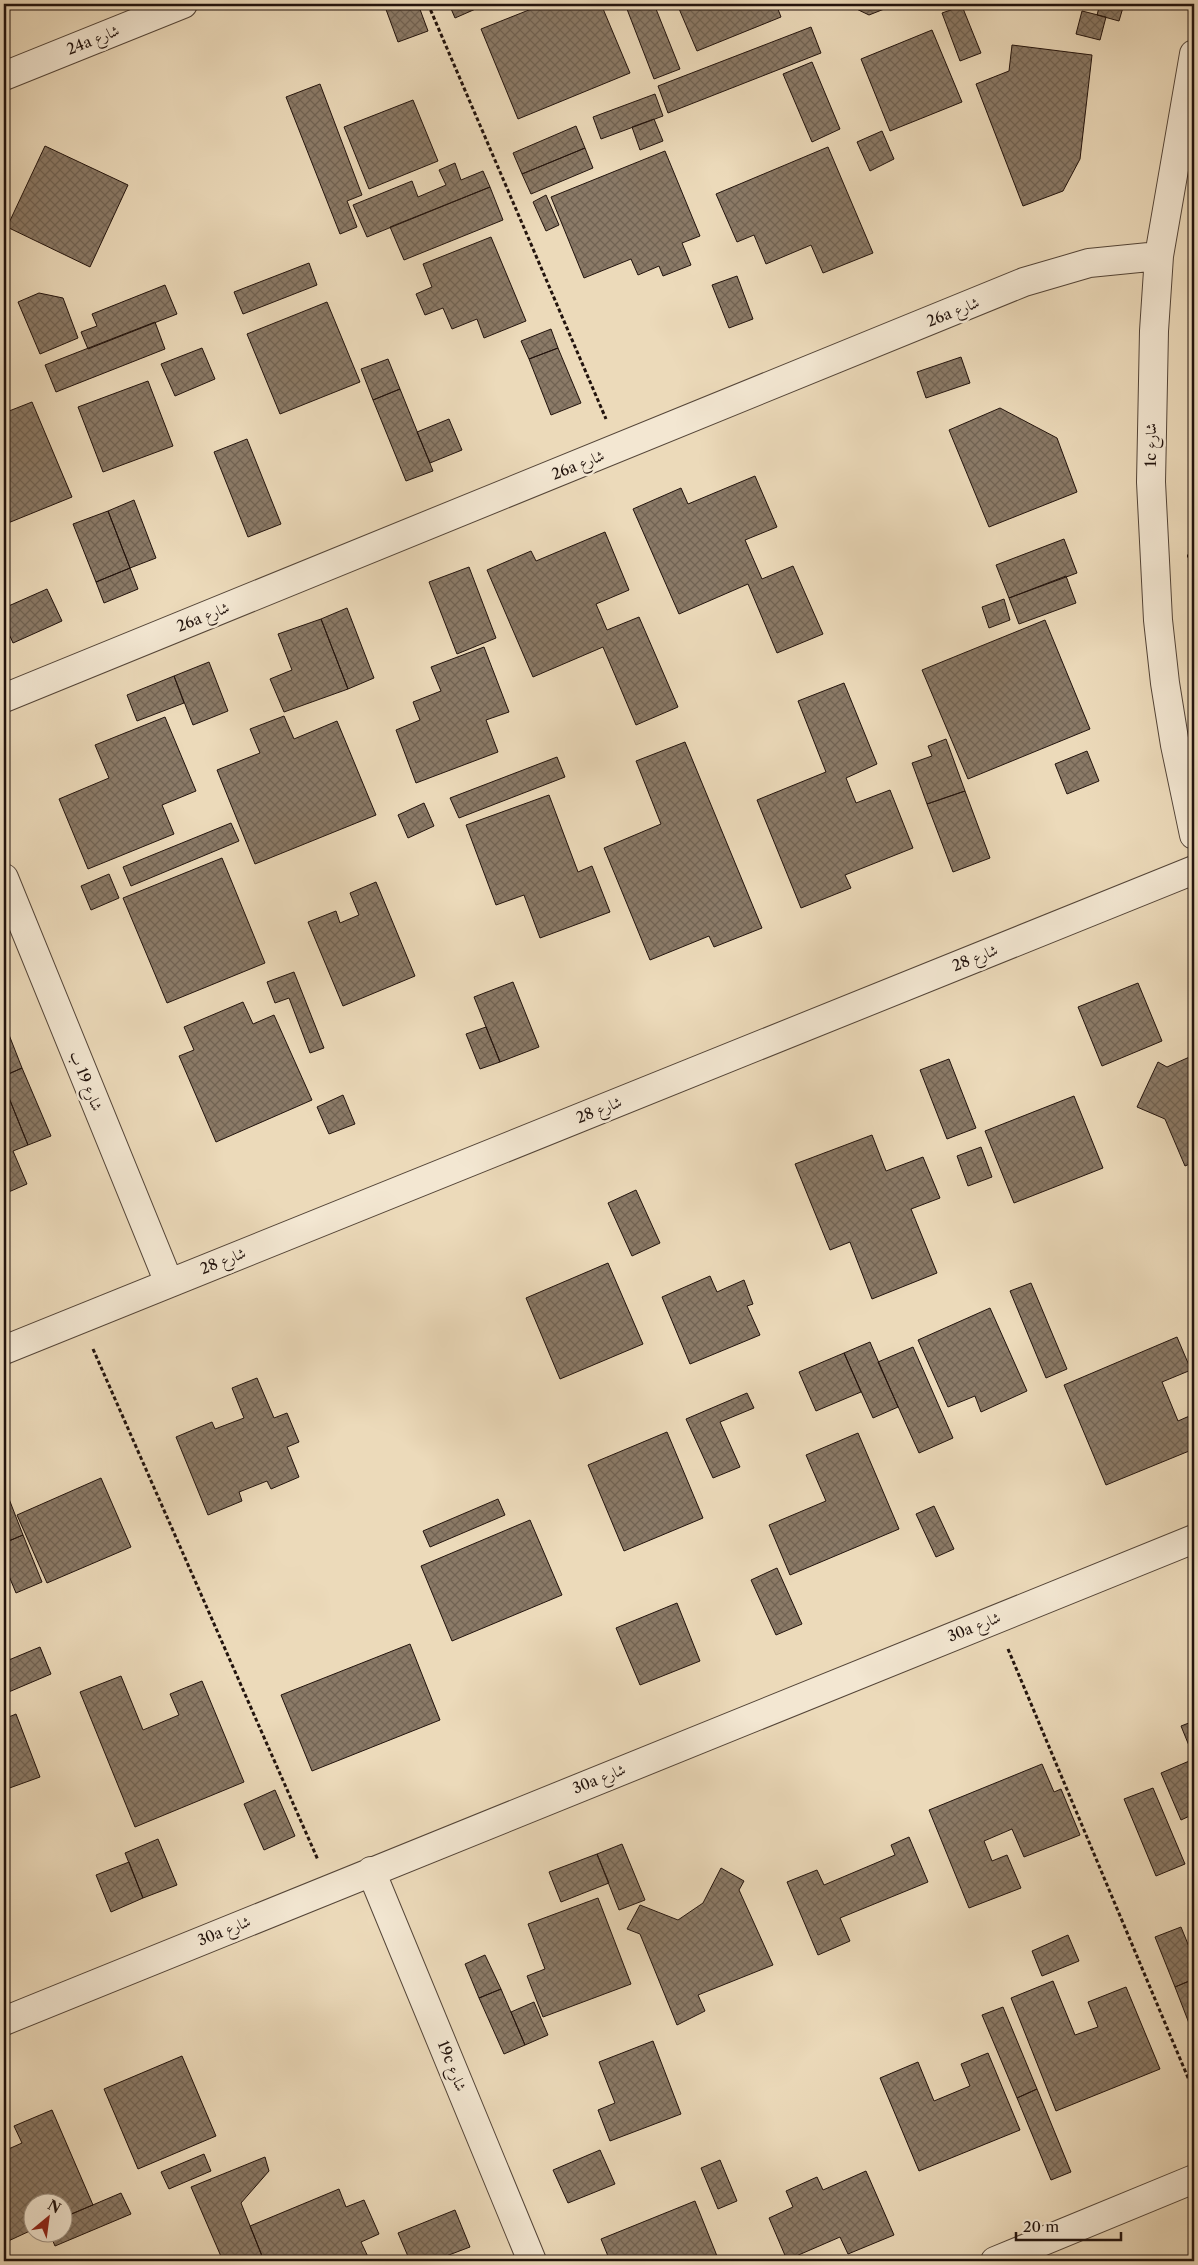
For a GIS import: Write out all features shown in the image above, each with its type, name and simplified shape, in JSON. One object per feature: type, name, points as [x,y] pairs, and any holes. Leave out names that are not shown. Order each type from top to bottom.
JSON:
[{"type":"street","name":"24a شارع","points":[[4,76],[183,4]]},
{"type":"street","name":"1c شارع","points":[[1194,54],[1159,256],[1151,407],[1154,558],[1165,683],[1174,744],[1194,836]]},
{"type":"street","name":"26a شارع","points":[[4,698],[1040,277],[1089,263],[1159,256]]},
{"type":"street","name":"شارع 28","points":[[4,1350],[1194,870]]},
{"type":"street","name":"شارع 19 ب","points":[[4,878],[169,1283]]},
{"type":"street","name":"30a شارع","points":[[4,2020],[1194,1538]]},
{"type":"street","name":"19c شارع","points":[[372,1871],[532,2261]]},
{"type":"street","points":[[994,2261],[1194,2179]]},
{"type":"path","points":[[428,4],[618,449]]},
{"type":"path","points":[[80,1319],[330,1888]]},
{"type":"path","points":[[996,1619],[1194,2092]]},
{"type":"building","points":[[384,4],[418,4],[428,31],[398,42]]},
{"type":"building","points":[[449,4],[487,4],[455,18]]},
{"type":"building","points":[[544,4],[601,4],[630,73],[518,119],[481,29]]},
{"type":"building","points":[[625,4],[654,4],[680,69],[654,79]]},
{"type":"building","points":[[677,4],[776,4],[781,17],[697,51]]},
{"type":"building","points":[[846,4],[897,4],[869,15]]},
{"type":"building","points":[[1100,4],[1124,4],[1119,21],[1097,15]]},
{"type":"building","points":[[962,6],[981,53],[960,61],[942,13]]},
{"type":"building","points":[[1082,11],[1106,17],[1100,40],[1076,34]]},
{"type":"building","points":[[811,27],[821,53],[668,113],[658,86]]},
{"type":"building","points":[[932,30],[962,102],[890,131],[861,59]]},
{"type":"building","points":[[1012,45],[1092,55],[1080,159],[1063,191],[1023,206],[976,84],[1009,71]]},
{"type":"building","points":[[812,62],[840,129],[812,142],[783,74]]},
{"type":"building","points":[[320,84],[362,195],[347,201],[357,227],[340,234],[286,97]]},
{"type":"building","points":[[655,94],[663,116],[601,139],[593,117]]},
{"type":"building","points":[[413,100],[438,161],[369,189],[344,127]]},
{"type":"building","points":[[654,119],[663,141],[640,150],[632,127]]},
{"type":"building","points":[[576,126],[585,148],[522,174],[513,153]]},
{"type":"building","points":[[882,131],[894,159],[870,171],[857,142]]},
{"type":"building","points":[[45,146],[128,185],[90,267],[7,227]]},
{"type":"building","points":[[828,147],[873,253],[823,273],[811,245],[766,264],[754,235],[737,242],[716,194]]},
{"type":"building","points":[[585,148],[593,168],[531,194],[522,174]]},
{"type":"building","points":[[665,151],[700,236],[682,243],[691,265],[663,276],[659,266],[638,275],[631,259],[584,278],[551,197]]},
{"type":"building","points":[[455,163],[461,180],[483,171],[490,187],[367,237],[353,205],[412,181],[418,197],[446,185],[439,170]]},
{"type":"building","points":[[490,187],[503,220],[404,260],[390,227]]},
{"type":"building","points":[[546,195],[559,225],[546,231],[533,202]]},
{"type":"building","points":[[491,237],[526,321],[484,338],[477,319],[452,329],[443,308],[425,315],[416,294],[432,287],[423,264]]},
{"type":"building","points":[[309,263],[317,285],[243,314],[234,292]]},
{"type":"building","points":[[737,276],[753,319],[729,328],[712,285]]},
{"type":"building","points":[[165,285],[177,314],[88,349],[81,332],[97,326],[92,314]]},
{"type":"building","points":[[39,293],[63,298],[78,338],[40,354],[18,302]]},
{"type":"building","points":[[327,302],[360,382],[280,414],[247,334]]},
{"type":"building","points":[[155,322],[165,349],[56,392],[45,365]]},
{"type":"building","points":[[551,329],[558,348],[529,359],[521,341]]},
{"type":"building","points":[[202,348],[215,379],[175,396],[161,364]]},
{"type":"building","points":[[558,348],[581,403],[551,415],[529,359]]},
{"type":"building","points":[[961,357],[970,383],[926,398],[917,372]]},
{"type":"building","points":[[388,359],[400,389],[373,400],[361,369]]},
{"type":"building","points":[[148,381],[173,446],[103,472],[78,407]]},
{"type":"building","points":[[400,389],[433,471],[406,481],[373,400]]},
{"type":"building","points":[[32,402],[72,497],[8,523],[4,512],[4,413]]},
{"type":"building","points":[[1000,408],[1057,438],[1077,492],[989,527],[949,430]]},
{"type":"building","points":[[449,419],[462,450],[430,463],[417,432]]},
{"type":"building","points":[[247,439],[281,524],[248,537],[214,452]]},
{"type":"building","points":[[755,476],[777,527],[745,540],[762,579],[793,566],[823,634],[777,653],[748,584],[679,614],[633,509],[681,488],[688,504]]},
{"type":"building","points":[[134,500],[156,558],[130,568],[108,511]]},
{"type":"building","points":[[108,511],[130,568],[96,582],[73,524]]},
{"type":"building","points":[[605,532],[629,590],[596,604],[607,630],[639,617],[678,707],[636,725],[603,647],[533,677],[487,570],[531,551],[536,561]]},
{"type":"building","points":[[1064,539],[1077,573],[1009,598],[996,565]]},
{"type":"building","points":[[469,567],[496,638],[457,654],[429,582]]},
{"type":"building","points":[[130,568],[138,589],[104,603],[96,582]]},
{"type":"building","points":[[1066,576],[1076,603],[1019,624],[1009,598]]},
{"type":"building","points":[[47,589],[62,621],[13,643],[4,623],[4,608]]},
{"type":"building","points":[[1004,599],[1010,620],[989,628],[982,607]]},
{"type":"building","points":[[347,608],[374,678],[348,689],[321,619]]},
{"type":"building","points":[[321,619],[348,689],[284,712],[270,679],[292,670],[278,634]]},
{"type":"building","points":[[1045,620],[1090,729],[968,779],[922,670]]},
{"type":"building","points":[[484,647],[509,712],[486,720],[498,752],[416,783],[396,730],[420,720],[413,702],[441,691],[431,667]]},
{"type":"building","points":[[209,662],[228,711],[193,725],[174,676]]},
{"type":"building","points":[[174,676],[184,703],[137,721],[127,695]]},
{"type":"building","points":[[844,683],[877,764],[846,778],[856,803],[890,790],[913,848],[845,875],[851,888],[801,908],[757,800],[826,772],[798,701]]},
{"type":"building","points":[[284,716],[294,739],[337,721],[376,815],[255,864],[217,770],[260,753],[250,729]]},
{"type":"building","points":[[165,717],[196,791],[162,805],[174,834],[88,869],[59,799],[109,778],[95,745]]},
{"type":"building","points":[[946,739],[965,791],[927,804],[912,763],[932,756],[928,746]]},
{"type":"building","points":[[685,742],[762,928],[714,947],[709,936],[650,960],[604,848],[661,824],[636,761]]},
{"type":"building","points":[[1087,751],[1099,781],[1067,794],[1055,764]]},
{"type":"building","points":[[557,757],[565,777],[459,818],[450,798]]},
{"type":"building","points":[[965,791],[990,858],[953,872],[927,804]]},
{"type":"building","points":[[549,795],[578,872],[592,866],[610,912],[540,938],[524,895],[496,905],[466,825]]},
{"type":"building","points":[[424,803],[434,826],[408,838],[398,815]]},
{"type":"building","points":[[231,823],[239,841],[131,886],[123,867]]},
{"type":"building","points":[[222,858],[265,963],[167,1003],[123,898]]},
{"type":"building","points":[[109,874],[119,898],[91,910],[81,886]]},
{"type":"building","points":[[376,882],[415,976],[343,1006],[308,922],[336,911],[340,923],[359,915],[350,893]]},
{"type":"building","points":[[294,972],[324,1048],[310,1053],[289,998],[275,1003],[267,982]]},
{"type":"building","points":[[513,982],[539,1047],[500,1062],[474,997]]},
{"type":"building","points":[[1138,983],[1162,1041],[1102,1066],[1078,1007]]},
{"type":"building","points":[[243,1002],[253,1024],[274,1015],[312,1100],[216,1142],[179,1056],[194,1050],[184,1027]]},
{"type":"building","points":[[4,1022],[22,1068],[4,1076]]},
{"type":"building","points":[[486,1027],[500,1062],[480,1069],[466,1034]]},
{"type":"building","points":[[1194,1055],[1194,1162],[1185,1166],[1165,1119],[1137,1107],[1158,1062],[1167,1067]]},
{"type":"building","points":[[949,1059],[976,1128],[947,1139],[920,1070]]},
{"type":"building","points":[[22,1068],[51,1136],[28,1145],[7,1093],[4,1095],[4,1076]]},
{"type":"building","points":[[7,1093],[28,1145],[13,1151],[27,1184],[4,1194],[4,1095]]},
{"type":"building","points":[[343,1095],[355,1124],[329,1134],[317,1107]]},
{"type":"building","points":[[1074,1096],[1103,1168],[1014,1203],[985,1131]]},
{"type":"building","points":[[872,1135],[886,1171],[923,1157],[940,1198],[911,1209],[937,1273],[872,1299],[850,1242],[830,1250],[795,1164]]},
{"type":"building","points":[[981,1147],[992,1177],[968,1186],[957,1156]]},
{"type":"building","points":[[636,1190],[660,1243],[632,1256],[608,1203]]},
{"type":"building","points":[[608,1263],[643,1344],[560,1379],[526,1298]]},
{"type":"building","points":[[710,1276],[717,1292],[744,1280],[753,1304],[747,1306],[760,1335],[690,1364],[662,1297]]},
{"type":"building","points":[[1031,1283],[1067,1369],[1046,1378],[1010,1291]]},
{"type":"building","points":[[990,1308],[1027,1391],[981,1412],[975,1396],[948,1407],[918,1340]]},
{"type":"building","points":[[1177,1337],[1191,1370],[1162,1382],[1178,1421],[1194,1414],[1194,1449],[1106,1485],[1064,1385]]},
{"type":"building","points":[[870,1342],[898,1407],[873,1418],[844,1353]]},
{"type":"building","points":[[913,1347],[953,1438],[919,1453],[878,1362]]},
{"type":"building","points":[[844,1353],[861,1392],[816,1411],[799,1372]]},
{"type":"building","points":[[257,1378],[274,1418],[287,1413],[299,1442],[287,1447],[299,1477],[271,1489],[267,1481],[239,1492],[242,1501],[208,1515],[176,1437],[212,1422],[215,1429],[244,1418],[232,1388]]},
{"type":"building","points":[[747,1393],[754,1408],[720,1422],[740,1467],[713,1478],[686,1419]]},
{"type":"building","points":[[667,1432],[703,1518],[624,1551],[588,1465]]},
{"type":"building","points":[[858,1433],[899,1529],[790,1575],[769,1525],[826,1501],[806,1455]]},
{"type":"building","points":[[101,1478],[131,1547],[47,1583],[17,1515]]},
{"type":"building","points":[[4,1486],[23,1535],[4,1543]]},
{"type":"building","points":[[498,1499],[505,1515],[430,1547],[423,1531]]},
{"type":"building","points":[[934,1506],[954,1549],[936,1557],[916,1514]]},
{"type":"building","points":[[530,1520],[562,1595],[452,1641],[421,1566]]},
{"type":"building","points":[[23,1535],[42,1582],[16,1593],[4,1564],[4,1543]]},
{"type":"building","points":[[777,1568],[802,1624],[776,1635],[751,1580]]},
{"type":"building","points":[[677,1603],[700,1661],[640,1685],[616,1628]]},
{"type":"building","points":[[410,1644],[440,1720],[312,1771],[281,1695]]},
{"type":"building","points":[[40,1647],[51,1674],[4,1694],[4,1662]]},
{"type":"building","points":[[121,1676],[143,1730],[179,1715],[170,1694],[202,1681],[244,1782],[135,1827],[80,1692]]},
{"type":"building","points":[[16,1714],[40,1777],[4,1790],[4,1719]]},
{"type":"building","points":[[1194,1721],[1194,1758],[1181,1726]]},
{"type":"building","points":[[1194,1759],[1194,1814],[1181,1820],[1161,1773]]},
{"type":"building","points":[[1042,1764],[1054,1792],[1061,1789],[1080,1835],[1024,1857],[1012,1829],[984,1841],[992,1861],[1007,1855],[1021,1888],[969,1908],[929,1810]]},
{"type":"building","points":[[1153,1788],[1185,1864],[1156,1876],[1124,1799]]},
{"type":"building","points":[[275,1790],[295,1836],[264,1850],[244,1804]]},
{"type":"building","points":[[909,1837],[928,1882],[840,1918],[850,1941],[818,1955],[787,1882],[817,1870],[824,1885],[895,1855],[891,1845]]},
{"type":"building","points":[[158,1839],[177,1885],[143,1898],[125,1853]]},
{"type":"building","points":[[622,1844],[645,1900],[619,1910],[597,1854]]},
{"type":"building","points":[[597,1854],[609,1883],[561,1902],[549,1872]]},
{"type":"building","points":[[129,1862],[143,1898],[111,1912],[96,1875]]},
{"type":"building","points":[[721,1868],[744,1881],[739,1890],[773,1965],[698,1995],[705,2011],[677,2025],[640,1934],[627,1929],[640,1905],[678,1920],[703,1903]]},
{"type":"building","points":[[598,1898],[631,1984],[543,2017],[527,1976],[545,1969],[528,1924]]},
{"type":"building","points":[[1181,1927],[1194,1959],[1194,1979],[1175,1987],[1155,1937]]},
{"type":"building","points":[[1068,1935],[1079,1961],[1042,1976],[1032,1951]]},
{"type":"building","points":[[485,1955],[501,1989],[479,1998],[465,1964]]},
{"type":"building","points":[[1194,1979],[1194,2030],[1192,2031],[1175,1987]]},
{"type":"building","points":[[1053,1981],[1075,2035],[1098,2027],[1088,2002],[1126,1987],[1160,2069],[1056,2111],[1011,1998]]},
{"type":"building","points":[[501,1989],[525,2045],[504,2054],[479,1998]]},
{"type":"building","points":[[534,2002],[548,2035],[525,2045],[511,2012]]},
{"type":"building","points":[[1003,2007],[1037,2089],[1017,2098],[982,2015]]},
{"type":"building","points":[[653,2041],[681,2114],[610,2141],[598,2110],[615,2103],[599,2062]]},
{"type":"building","points":[[988,2053],[1020,2130],[919,2171],[880,2078],[918,2062],[934,2101],[970,2086],[961,2064]]},
{"type":"building","points":[[182,2056],[216,2136],[138,2169],[104,2089]]},
{"type":"building","points":[[1037,2089],[1071,2172],[1051,2180],[1017,2098]]},
{"type":"building","points":[[52,2110],[93,2205],[72,2214],[72,2192],[22,2192],[22,2235],[4,2243],[4,2151],[22,2143],[14,2126]]},
{"type":"building","points":[[600,2150],[615,2184],[568,2203],[553,2170]]},
{"type":"building","points":[[204,2154],[211,2171],[169,2189],[161,2172]]},
{"type":"building","points":[[265,2157],[269,2171],[241,2203],[264,2261],[223,2261],[191,2187]]},
{"type":"building","points":[[720,2160],[737,2201],[718,2209],[701,2168]]},
{"type":"building","points":[[866,2171],[894,2235],[848,2254],[840,2237],[787,2260],[769,2218],[793,2207],[786,2191],[817,2177],[823,2190]]},
{"type":"building","points":[[339,2189],[346,2207],[364,2200],[379,2234],[361,2242],[370,2261],[264,2261],[250,2226]]},
{"type":"building","points":[[121,2193],[131,2214],[72,2239],[72,2214]]},
{"type":"building","points":[[695,2201],[719,2261],[610,2261],[601,2239]]},
{"type":"building","points":[[455,2210],[470,2247],[433,2261],[410,2261],[398,2233]]},
{"type":"building","points":[[53,2242],[64,2242],[55,2246]]}]
